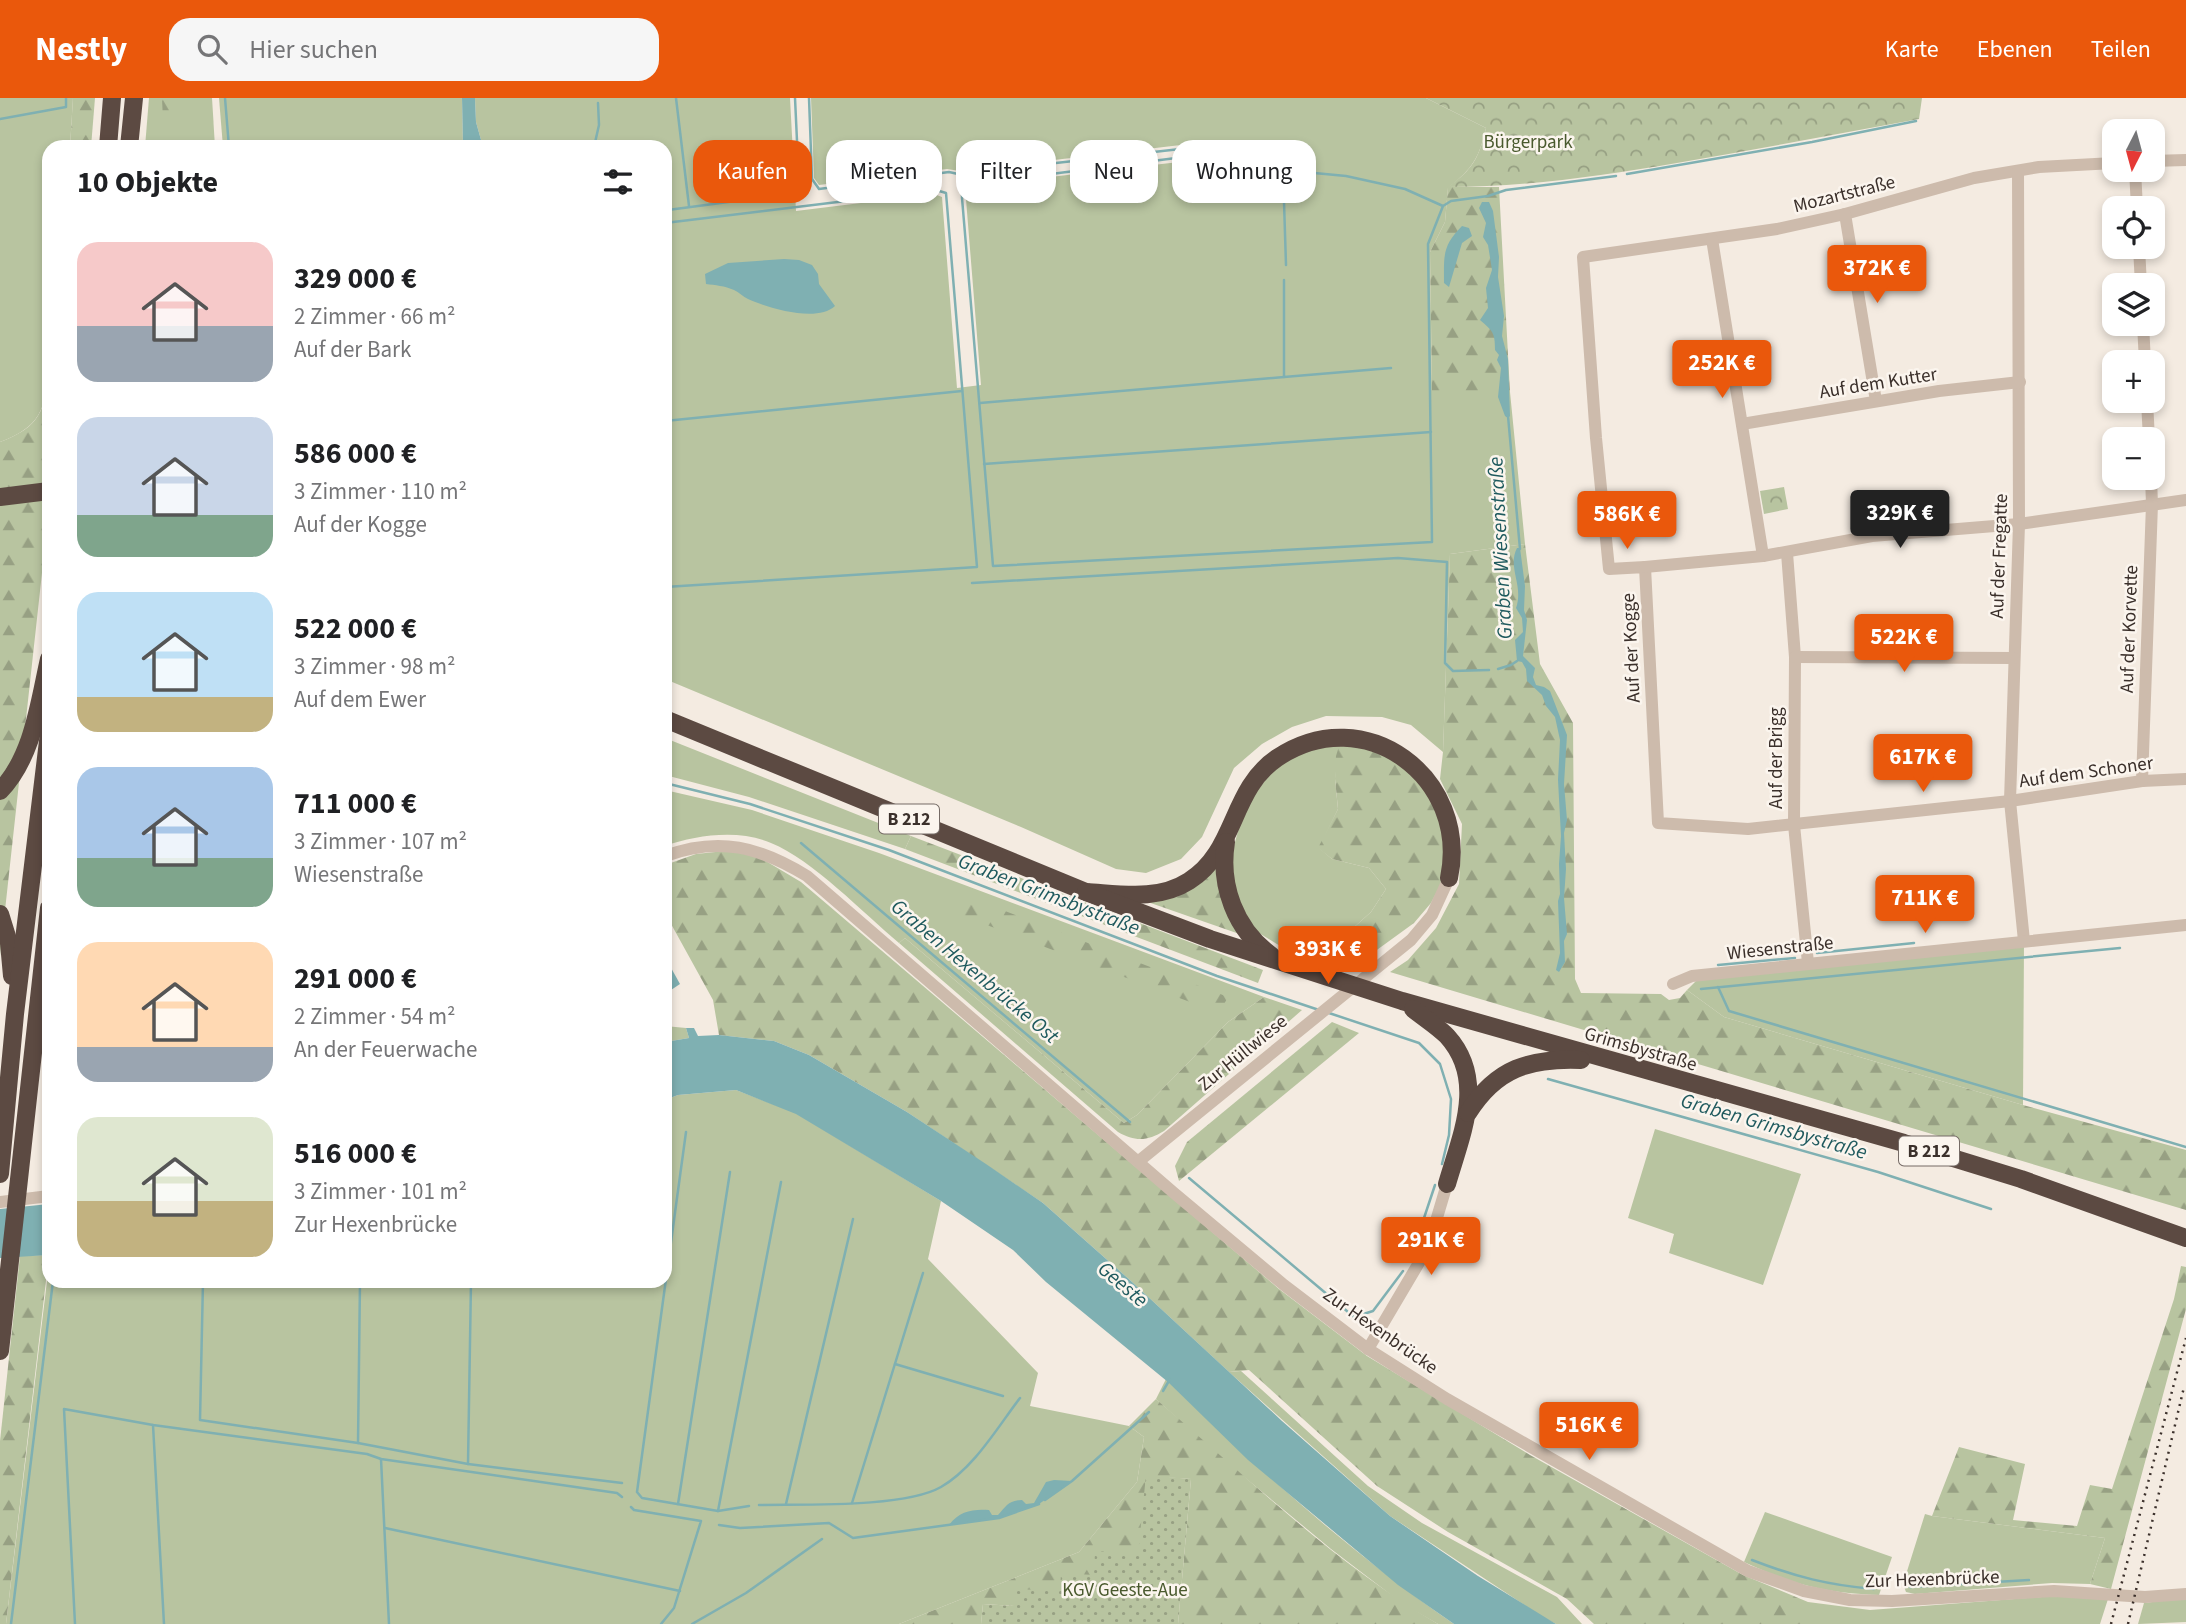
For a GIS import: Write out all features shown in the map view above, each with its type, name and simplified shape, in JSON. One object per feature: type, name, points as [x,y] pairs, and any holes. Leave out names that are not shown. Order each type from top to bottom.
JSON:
[{"type":"highway","points":[[109,140],[112,98]]},
{"type":"highway","points":[[130,140],[134,98]]},
{"type":"highway","points":[[0,497],[41,491]]},
{"type":"highway","points":[[0,791],[15,772],[31,733],[42,688]]},
{"type":"highway","name":"B 212","points":[[672,722],[1086,892]]},
{"type":"highway","points":[[1086,892],[1141,895],[1172,890],[1187,883],[1206,868],[1221,849],[1248,788],[1275,760],[1298,747],[1324,739],[1364,740],[1389,749],[1411,763],[1437,793],[1451,830],[1450,878]]},
{"type":"highway","points":[[0,1174],[15,1014],[42,790]]},
{"type":"highway","points":[[1228,835],[1224,867],[1233,907],[1255,942],[1281,962]]},
{"type":"highway","name":"Grimsbystraße","points":[[1086,892],[1210,939],[1402,1001],[1904,1143],[2021,1179],[2186,1238]]},
{"type":"highway","points":[[0,914],[9,943],[15,1014]]},
{"type":"highway","points":[[0,1351],[42,972]]},
{"type":"highway","points":[[1402,1001],[1439,1028],[1456,1049],[1467,1073],[1468,1113],[1447,1184]]},
{"type":"highway","points":[[1468,1113],[1484,1091],[1517,1068],[1530,1063],[1559,1059],[1610,1062]]},
{"type":"street","points":[[2165,161],[2186,160]]},
{"type":"street","name":"Mozartstraße","points":[[1583,257],[1712,239],[1844,214],[1974,178],[2066,165],[2102,164]]},
{"type":"street","name":"Auf der Fregatte","points":[[2018,171],[2019,524],[2010,802],[2025,941]]},
{"type":"street","points":[[1844,214],[1876,401]]},
{"type":"street","points":[[1712,239],[1763,556]]},
{"type":"street","name":"Auf der Kogge","points":[[1583,257],[1609,569],[1645,567],[1658,822]]},
{"type":"street","name":"Auf dem Kutter","points":[[1742,424],[1939,391],[2020,382]]},
{"type":"street","name":"Auf der Korvette","points":[[2142,781],[2151,490]]},
{"type":"street","points":[[1645,567],[1763,556],[1872,536],[2019,524],[2186,500]]},
{"type":"street","name":"Auf der Brigg","points":[[1787,553],[1795,657],[1794,825],[1808,963]]},
{"type":"street","points":[[1795,657],[2014,658]]},
{"type":"street","name":"Auf dem Schoner","points":[[1658,822],[1748,829],[2010,802],[2142,781],[2186,779]]},
{"type":"street","name":"Zur Hexenbrücke","points":[[672,854],[692,848],[737,846],[785,862],[807,876],[1283,1285],[1368,1349],[1447,1399],[1748,1571],[1804,1591],[1850,1600],[1892,1601],[2054,1591],[2145,1597],[2186,1594]]},
{"type":"street","name":"Zur Hüllwiese","points":[[1139,1161],[1398,951],[1432,915],[1450,878]]},
{"type":"street","name":"Wiesenstraße","points":[[1673,984],[1692,976],[2186,925]]},
{"type":"street","points":[[1368,1349],[1420,1261],[1433,1231],[1447,1184]]},
{"type":"street","points":[[0,1202],[42,1197]]},
{"type":"green space","points":[[0,98],[73,98],[70,140],[42,140],[42,406],[32,423],[24,430],[0,442]]},
{"type":"green space","points":[[73,98],[95,98],[92,140],[70,140]]},
{"type":"green space","points":[[149,98],[212,98],[215,140],[146,140]]},
{"type":"green space","points":[[162,98],[192,98],[174,117],[163,121]]},
{"type":"green space","points":[[219,98],[462,98],[463,140],[222,140]]},
{"type":"green space","points":[[475,98],[790,98],[792,140],[693,140],[693,203],[796,203],[796,211],[861,203],[942,203],[942,197],[957,388],[981,385],[966,203],[1056,203],[1056,176],[1070,175],[1070,203],[1158,203],[1158,164],[1172,163],[1172,203],[1316,203],[1316,140],[1172,140],[1172,146],[1158,148],[1158,140],[1070,140],[1070,158],[1056,160],[1056,140],[956,140],[956,170],[942,170],[942,140],[826,140],[826,184],[819,185],[814,178],[811,98],[1426,98],[1486,128],[1474,162],[1448,188],[1445,222],[1430,252],[1432,392],[1510,392],[1525,544],[1450,554],[1443,752],[1411,725],[1382,717],[1326,716],[1292,727],[1262,744],[1234,768],[1202,837],[1181,859],[1146,873],[1116,869],[672,682],[672,140],[481,140],[476,122]]},
{"type":"green space","name":"Bürgerpark","points":[[1426,98],[1922,98],[1919,119],[1620,172],[1534,183],[1448,187],[1474,162],[1486,128]]},
{"type":"green space","points":[[1448,187],[1499,187],[1510,392],[1432,392],[1430,252],[1445,222]]},
{"type":"green space","points":[[42,407],[42,573],[0,956],[0,442],[24,430],[38,416]]},
{"type":"green space","points":[[1784,487],[1788,509],[1764,514],[1760,491]]},
{"type":"green space","points":[[1525,544],[1540,664],[1573,723],[1575,979],[1581,993],[1661,994],[1669,1000],[1680,998],[1687,990],[1724,1017],[2186,1150],[2186,1210],[1390,972],[1408,960],[1436,928],[1459,884],[1462,824],[1440,779],[1450,554]]},
{"type":"green space","points":[[672,741],[911,836],[905,849],[749,797],[672,777]]},
{"type":"green space","points":[[1340,743],[1335,779],[1338,809],[1319,848],[1332,859],[1369,868],[1386,889],[1371,912],[1352,929],[1338,954],[1352,968],[1348,970],[1285,949],[1259,933],[1242,913],[1231,885],[1230,860],[1245,806],[1279,763],[1303,750]]},
{"type":"green space","points":[[1340,743],[1380,751],[1423,781],[1447,838],[1441,884],[1431,903],[1414,923],[1352,968],[1338,955],[1352,929],[1371,912],[1386,889],[1369,868],[1332,859],[1318,848],[1338,809],[1335,779],[1336,756]]},
{"type":"green space","points":[[672,792],[752,810],[879,853],[1264,997],[1228,1022],[1137,1115],[1124,1123],[905,938],[899,943],[804,862],[771,843],[745,836],[718,835],[672,844]]},
{"type":"green space","points":[[911,836],[1263,970],[1258,983],[905,849]]},
{"type":"green space","points":[[725,851],[754,854],[801,882],[1279,1289],[1367,1356],[1530,1455],[1743,1575],[1808,1602],[1808,1624],[1594,1624],[1567,1599],[1448,1532],[1377,1486],[1249,1370],[1229,1372],[1043,1203],[907,1112],[809,1055],[774,1041],[719,1035],[713,1000],[672,926],[672,863],[696,854]]},
{"type":"green space","points":[[1220,859],[1248,937],[1142,900]]},
{"type":"green space","points":[[961,894],[1228,997],[1219,1013],[955,913]]},
{"type":"green space","points":[[905,938],[1124,1123],[1137,1115],[1228,1022],[1264,997],[1302,1010],[1164,1131],[1152,1137],[1136,1139],[1118,1132],[899,943]]},
{"type":"green space","points":[[2024,944],[2023,1105],[1724,1017],[1687,990],[1698,979]]},
{"type":"green space","points":[[1332,1022],[1359,1033],[1179,1181],[1175,1166],[1187,1142]]},
{"type":"green space","points":[[672,1027],[686,1028],[689,1038],[672,1041]]},
{"type":"green space","points":[[736,1090],[796,1113],[941,1201],[928,1259],[1038,1373],[1030,1406],[1129,1426],[1144,1437],[1137,1482],[1079,1552],[899,1624],[6,1624],[46,1288],[672,1288],[672,1097]]},
{"type":"green space","points":[[1655,1129],[1801,1174],[1763,1285],[1669,1253],[1674,1234],[1628,1218]]},
{"type":"green space","points":[[42,1255],[42,1288],[45,1288],[6,1624],[0,1624],[0,1441],[20,1256]]},
{"type":"green space","points":[[2181,1266],[2186,1267],[2186,1309],[2111,1589],[2090,1584],[2105,1538],[1932,1516],[1959,1447],[2025,1464],[2013,1520],[2077,1526],[2090,1485],[2112,1489],[2174,1299]]},
{"type":"green space","points":[[1241,1371],[1368,1486],[1422,1523],[1557,1597],[1582,1624],[1556,1624],[1541,1616],[1390,1516],[1229,1372]]},
{"type":"green space","points":[[1166,1379],[1234,1445],[1305,1508],[1378,1568],[1454,1624],[1438,1624],[1403,1604],[1331,1549],[1220,1457],[1156,1399]]},
{"type":"green space","points":[[1156,1399],[1328,1547],[1400,1600],[1438,1624],[1178,1624],[1191,1479],[1147,1476],[1139,1555],[1060,1591],[1014,1606],[983,1604],[981,1624],[899,1624],[1079,1552],[1137,1482],[1144,1437],[1129,1426]]},
{"type":"green space","name":"KGV Geeste-Aue","points":[[1146,1475],[1191,1479],[1178,1624],[981,1624],[983,1604],[1014,1606],[1015,1589],[1060,1591],[1061,1573],[1094,1575],[1095,1551],[1138,1554]]},
{"type":"green space","points":[[1765,1512],[1892,1557],[1879,1595],[1810,1586],[1778,1577],[1744,1562]]},
{"type":"green space","points":[[1925,1514],[2105,1538],[2090,1584],[2052,1583],[1915,1594],[1906,1592],[1903,1584]]},
{"type":"green space","points":[[2055,1596],[2108,1599],[2100,1624],[1808,1624],[1808,1602],[1870,1610]]},
{"type":"green space","points":[[2186,1598],[2186,1622],[2138,1624],[2144,1603]]},
{"type":"water","points":[[462,98],[475,98],[476,122],[481,140],[463,140]]},
{"type":"water","points":[[1482,202],[1489,202],[1493,211],[1499,257],[1498,277],[1504,316],[1502,336],[1508,359],[1508,418],[1498,397],[1501,368],[1497,360],[1499,355],[1495,350],[1494,336],[1480,320],[1488,308],[1486,288],[1492,270],[1488,245],[1483,237],[1486,223],[1479,208]]},
{"type":"water","points":[[1462,226],[1469,228],[1472,236],[1462,243],[1449,287],[1444,283],[1446,252]]},
{"type":"water","points":[[799,260],[812,265],[818,274],[819,284],[835,306],[827,311],[805,314],[780,310],[757,303],[731,289],[706,284],[705,274],[728,263]]},
{"type":"water","points":[[1517,548],[1520,548],[1527,620],[1523,656],[1535,668],[1533,677],[1536,685],[1550,691],[1567,735],[1564,898],[1567,934],[1564,941],[1565,962],[1559,972],[1556,970],[1560,953],[1560,740],[1555,717],[1546,706],[1542,695],[1527,681],[1522,662],[1517,661],[1515,640],[1523,632],[1522,618],[1516,608],[1518,592],[1514,555]]},
{"type":"water","points":[[672,970],[680,984],[672,989]]},
{"type":"water","name":"Geeste","points":[[686,1028],[694,1028],[698,1036],[719,1035],[774,1041],[809,1055],[907,1112],[986,1164],[1043,1203],[1390,1516],[1478,1576],[1556,1624],[1454,1624],[1398,1585],[1248,1460],[1168,1382],[1046,1282],[1013,1250],[941,1201],[796,1114],[736,1090],[672,1097],[672,1041],[689,1038]]},
{"type":"water","points":[[42,1205],[42,1255],[0,1258],[0,1209]]},
{"type":"water","points":[[1072,1481],[1039,1504],[999,1518],[949,1525],[967,1512],[989,1510],[992,1515],[998,1515],[1014,1501],[1034,1503],[1046,1482]]},
{"type":"waterway","points":[[0,119],[66,107],[66,98]]},
{"type":"waterway","points":[[225,98],[228,140]]},
{"type":"waterway","points":[[676,98],[689,206]]},
{"type":"waterway","points":[[672,209],[789,194],[799,184],[795,98]]},
{"type":"waterway","points":[[809,98],[812,179],[819,189],[826,188]]},
{"type":"waterway","points":[[596,140],[599,125],[598,103]]},
{"type":"waterway","points":[[1627,174],[1916,121]]},
{"type":"waterway","points":[[942,173],[958,174],[1172,150]]},
{"type":"waterway","points":[[1443,206],[1405,189],[1346,176],[1283,170],[1215,153],[965,185],[962,198],[993,566],[1432,542],[1428,244],[1443,206],[1451,201],[1488,196],[1506,190],[1616,176]]},
{"type":"waterway","points":[[672,222],[936,190],[946,193],[977,567],[672,587]]},
{"type":"waterway","points":[[1284,203],[1286,265]]},
{"type":"waterway","points":[[1284,280],[1284,377],[1391,368]]},
{"type":"waterway","points":[[980,403],[1284,377]]},
{"type":"waterway","points":[[672,420],[962,391]]},
{"type":"waterway","name":"Graben Wiesenstraße","points":[[1508,416],[1520,549]]},
{"type":"waterway","points":[[984,464],[1431,432]]},
{"type":"waterway","points":[[972,583],[1398,558],[1447,562],[1445,663],[1453,671],[1489,670]]},
{"type":"waterway","points":[[1498,669],[1517,661]]},
{"type":"waterway","name":"Graben Grimsbystraße","points":[[672,785],[750,804],[889,850],[1217,976],[1319,1010]]},
{"type":"waterway","name":"Graben Hexenbrücke Ost","points":[[801,843],[1130,1122]]},
{"type":"waterway","points":[[1817,953],[1914,943]]},
{"type":"waterway","points":[[1701,989],[2120,948]]},
{"type":"waterway","points":[[1718,965],[1795,958]]},
{"type":"waterway","points":[[1718,987],[1729,1011],[2186,1147]]},
{"type":"waterway","points":[[1329,1013],[1419,1043],[1440,1064],[1451,1099],[1449,1135],[1442,1164]]},
{"type":"waterway","name":"Graben Grimsbystraße","points":[[1548,1079],[1878,1172],[1991,1209]]},
{"type":"waterway","points":[[672,1235],[686,1132]]},
{"type":"waterway","points":[[678,1504],[730,1172]]},
{"type":"waterway","points":[[1189,1178],[1354,1317],[1373,1311],[1403,1271]]},
{"type":"waterway","points":[[718,1511],[781,1182]]},
{"type":"waterway","points":[[1414,1248],[1435,1185]]},
{"type":"waterway","points":[[786,1504],[853,1219]]},
{"type":"waterway","points":[[852,1503],[923,1273]]},
{"type":"waterway","points":[[11,1624],[52,1288]]},
{"type":"waterway","points":[[203,1288],[200,1420],[358,1443],[468,1464],[622,1483]]},
{"type":"waterway","points":[[358,1443],[360,1288]]},
{"type":"waterway","points":[[468,1464],[471,1288]]},
{"type":"waterway","points":[[665,1288],[637,1492],[642,1498],[718,1511],[749,1506]]},
{"type":"waterway","points":[[895,1364],[1003,1396]]},
{"type":"waterway","points":[[1163,1391],[1170,1379]]},
{"type":"waterway","points":[[759,1505],[879,1502],[924,1494],[941,1487],[964,1469],[1020,1398]]},
{"type":"waterway","points":[[75,1624],[64,1409],[153,1425],[367,1454],[381,1459],[617,1493],[622,1497]]},
{"type":"waterway","points":[[1045,1500],[1072,1481],[1149,1412]]},
{"type":"waterway","points":[[153,1425],[164,1624]]},
{"type":"waterway","points":[[381,1459],[389,1624]]},
{"type":"waterway","points":[[719,1525],[740,1528],[829,1523],[853,1538],[999,1518],[1039,1504]]},
{"type":"waterway","points":[[631,1507],[634,1510],[701,1521],[674,1608],[661,1624]]},
{"type":"waterway","points":[[385,1528],[680,1591]]},
{"type":"waterway","points":[[692,1624],[746,1593],[822,1539]]},
{"type":"waterway","points":[[1752,1560],[1812,1579],[1874,1589]]},
{"type":"waterway","points":[[1910,1587],[2029,1580]]},
{"type":"railway","points":[[2111,1624],[2186,1338]]},
{"type":"railway","points":[[2128,1624],[2184,1387]]}]
